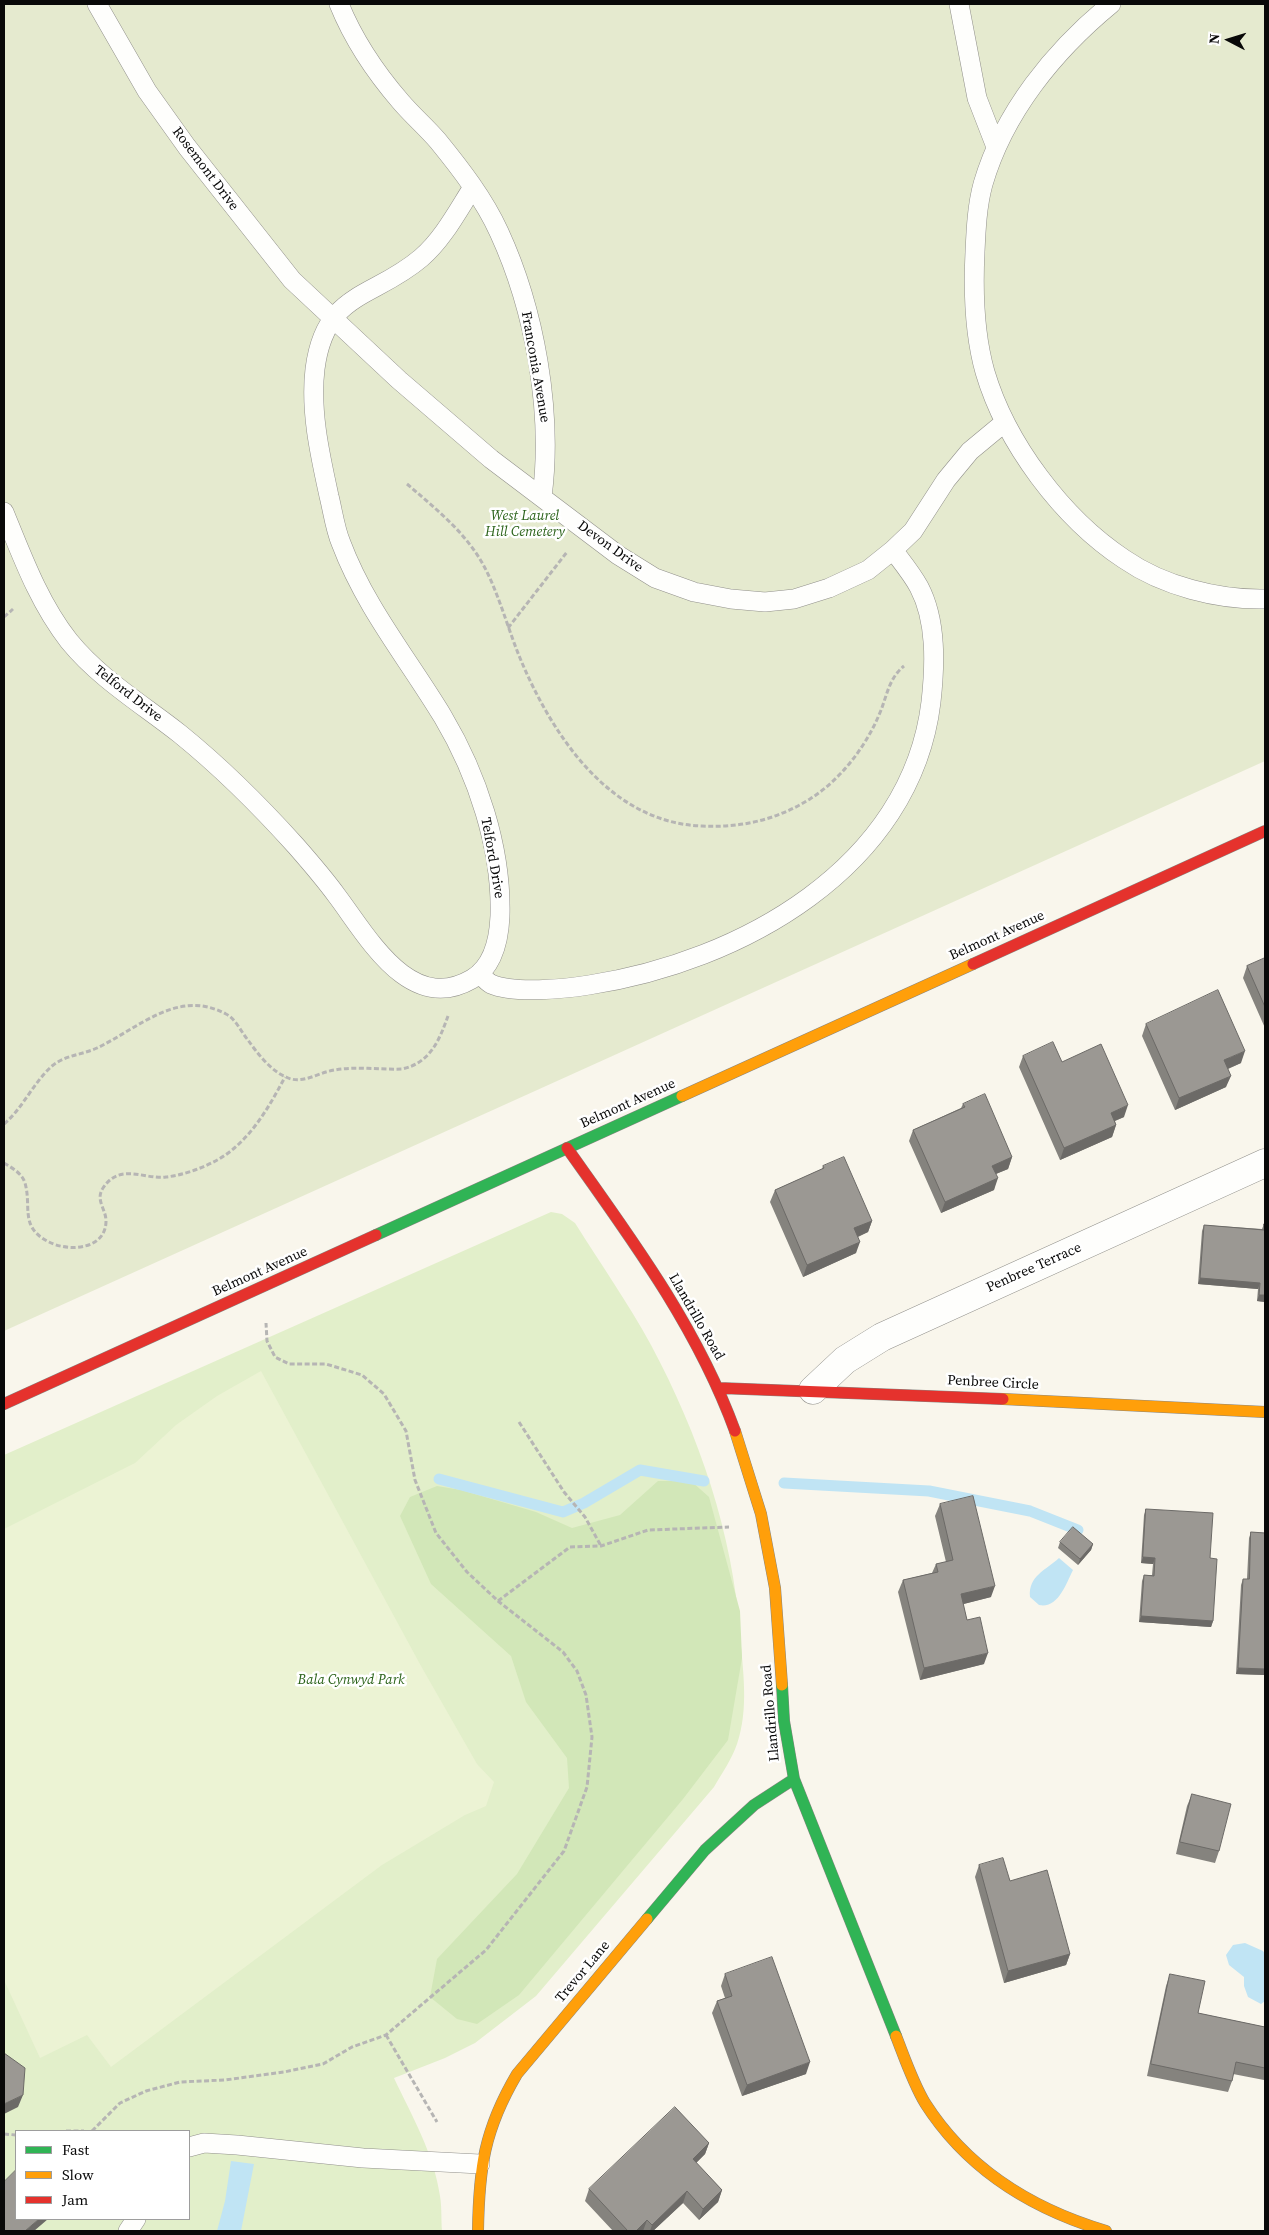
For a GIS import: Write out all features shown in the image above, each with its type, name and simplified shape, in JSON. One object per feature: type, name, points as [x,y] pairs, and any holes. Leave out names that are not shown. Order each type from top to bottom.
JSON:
[{"type":"street","name":"Belmont Avenue","points":[[4,1404],[1265,831]]},
{"type":"street","name":"Llandrillo Road","points":[[567,1148],[645,1258],[684,1321],[719,1388],[745,1459],[760,1514],[775,1588],[784,1720],[794,1779],[906,2062],[925,2102],[947,2133],[994,2180],[1028,2202],[1066,2219],[1106,2231]]},
{"type":"street","name":"Penbree Terrace","points":[[813,1390],[845,1360],[882,1337],[1265,1163]]},
{"type":"street","name":"Penbree Circle","points":[[719,1388],[813,1390],[1265,1412]]},
{"type":"street","name":"Trevor Lane","points":[[478,2231],[480,2164],[487,2134],[499,2103],[517,2074],[705,1850],[754,1804],[794,1779]]},
{"type":"lane","name":"Rosemont Drive","points":[[96,4],[147,91],[187,147],[292,280],[333,318]]},
{"type":"lane","name":"Franconia Avenue","points":[[339,4],[348,26],[372,67],[402,104],[437,140],[473,187],[498,230],[516,274],[530,328],[540,383],[545,428],[546,465],[542,497]]},
{"type":"lane","points":[[959,4],[977,98],[996,147]]},
{"type":"lane","points":[[1111,4],[1058,54],[1022,101],[996,147],[982,186],[976,228],[974,284],[977,331],[985,372],[1005,422],[1032,467],[1093,535],[1124,560],[1181,586],[1218,595],[1265,599]]},
{"type":"lane","points":[[333,318],[352,299],[392,277],[421,258],[447,229],[473,187]]},
{"type":"lane","name":"Devon Drive","points":[[333,318],[444,420],[618,555],[655,578],[694,592],[730,599],[765,602],[794,598],[829,588],[868,570],[913,531],[946,480],[970,451],[1005,422]]},
{"type":"lane","name":"Telford Drive","points":[[4,512],[38,590],[67,638],[88,662],[178,733],[218,767],[265,812],[313,865],[384,958],[401,974],[416,984],[437,987],[454,986],[480,974],[493,956],[499,933],[501,895],[492,844],[479,793],[462,752],[444,718],[384,630],[360,588],[339,540],[327,487],[316,428],[314,384],[322,340],[333,318]]},
{"type":"lane","points":[[480,974],[490,984],[542,990],[614,981],[654,972],[721,948],[773,921],[818,890],[868,844],[888,818],[906,787],[918,758],[928,721],[933,681],[933,650],[930,620],[920,589],[893,550]]},
{"type":"lane","points":[[190,2147],[204,2143],[229,2144],[363,2158],[480,2164]]},
{"type":"lane","points":[[128,2231],[135,2220]]},
{"type":"path","points":[[407,484],[452,523],[471,546],[486,569],[508,629],[536,691],[554,722],[598,781],[617,797],[641,811],[689,826],[744,826],[769,819],[810,799],[831,783],[851,762],[868,737],[879,715],[892,678],[912,659],[933,650]]},
{"type":"path","points":[[508,629],[585,528]]},
{"type":"path","points":[[4,1124],[14,1116],[36,1083],[62,1059],[98,1048],[162,1011],[180,1005],[195,1005],[227,1014],[269,1065],[285,1077],[296,1080],[310,1078],[339,1069],[402,1069],[411,1067],[428,1056],[434,1049],[453,1003],[454,986]]},
{"type":"path","points":[[4,1163],[18,1172],[25,1183],[27,1216],[38,1235],[50,1243],[63,1246],[86,1247],[96,1240],[103,1231],[106,1221],[100,1199],[102,1190],[109,1182],[118,1176],[134,1174],[163,1178],[190,1172],[220,1159],[246,1136],[266,1113],[285,1077]]},
{"type":"path","points":[[93,2130],[120,2103],[146,2091],[180,2082],[225,2080],[284,2072],[323,2064],[352,2047],[386,2035],[486,1950],[564,1851],[587,1787],[592,1737],[586,1695],[577,1671],[563,1652],[498,1600],[467,1572],[436,1533],[416,1480],[406,1431],[384,1394],[362,1375],[326,1364],[288,1364],[275,1358],[267,1342],[265,1321]]},
{"type":"path","points":[[519,1422],[564,1492],[585,1517],[601,1546]]},
{"type":"path","points":[[498,1600],[570,1547],[601,1546],[648,1530],[733,1527]]},
{"type":"path","points":[[386,2035],[436,2122]]},
{"type":"green space","name":"West Laurel Hill Cemetery","points":[[4,4],[1265,4],[1265,761],[4,1331]]},
{"type":"green space","name":"Bala Cynwyd Park","points":[[551,1212],[562,1214],[575,1223],[651,1345],[684,1414],[711,1486],[730,1559],[744,1676],[744,1704],[741,1731],[727,1766],[714,1787],[536,1996],[475,2043],[445,2058],[394,2078],[422,2136],[433,2165],[440,2196],[442,2231],[4,2231],[4,1455]]},
{"type":"green space","points":[[261,1371],[421,1666],[477,1764],[494,1782],[486,1806],[465,1815],[382,1865],[111,2067],[87,2035],[40,2058],[4,1980],[4,1529],[135,1463],[176,1425],[217,1396]]},
{"type":"green space","points":[[658,1481],[691,1481],[709,1497],[740,1611],[742,1658],[728,1740],[683,1799],[519,1995],[477,2024],[457,2019],[430,1997],[437,1959],[517,1874],[569,1788],[567,1758],[526,1702],[511,1656],[431,1584],[400,1516],[410,1497],[437,1486],[461,1490],[536,1512],[572,1528],[620,1515]]},
{"type":"water","points":[[1059,1558],[1073,1570],[1056,1599],[1046,1605],[1039,1605],[1030,1597],[1032,1584],[1039,1574]]},
{"type":"water","points":[[1245,1943],[1263,1951],[1265,1954],[1265,2001],[1261,2004],[1248,1997],[1244,1986],[1244,1977],[1229,1965],[1226,1955],[1233,1945]]},
{"type":"water","points":[[231,2161],[254,2164],[241,2231],[217,2231],[225,2201]]},
{"type":"building","points":[[1265,958],[1265,1007],[1247,966]]},
{"type":"building","points":[[1218,990],[1245,1051],[1224,1060],[1231,1076],[1179,1098],[1146,1024]]},
{"type":"building","points":[[1053,1042],[1062,1062],[1101,1044],[1128,1105],[1111,1113],[1116,1125],[1064,1148],[1023,1056]]},
{"type":"building","points":[[985,1094],[1012,1157],[992,1166],[998,1178],[945,1202],[913,1130],[965,1107],[963,1104]]},
{"type":"building","points":[[844,1157],[872,1221],[854,1228],[860,1242],[807,1265],[775,1190]]},
{"type":"building","points":[[1264,1224],[1265,1295],[1259,1295],[1260,1283],[1200,1278],[1204,1225],[1264,1230]]},
{"type":"building","points":[[973,1496],[995,1586],[961,1594],[967,1620],[980,1617],[988,1653],[924,1668],[903,1580],[938,1572],[936,1564],[953,1560],[940,1504]]},
{"type":"building","points":[[1146,1509],[1213,1513],[1210,1558],[1217,1559],[1213,1621],[1141,1616],[1144,1575],[1154,1576],[1155,1558],[1143,1557]]},
{"type":"building","points":[[1073,1527],[1093,1544],[1080,1559],[1060,1542]]},
{"type":"building","points":[[1251,1532],[1265,1533],[1265,1669],[1238,1668],[1243,1579],[1249,1579]]},
{"type":"building","points":[[1192,1794],[1231,1804],[1219,1851],[1180,1842]]},
{"type":"building","points":[[1003,1858],[1010,1881],[1047,1870],[1070,1954],[1008,1971],[979,1865]]},
{"type":"building","points":[[772,1957],[810,2062],[747,2085],[717,2001],[732,1996],[725,1974]]},
{"type":"building","points":[[1170,1974],[1205,1981],[1198,2013],[1265,2027],[1265,2068],[1236,2062],[1232,2081],[1151,2064]]},
{"type":"building","points":[[4,2053],[25,2068],[23,2095],[4,2104]]},
{"type":"building","points":[[675,2107],[709,2143],[693,2159],[722,2190],[703,2209],[687,2191],[652,2225],[647,2220],[636,2231],[628,2231],[589,2189]]},
{"type":"building","points":[[15,2171],[15,2220],[38,2220],[25,2231],[4,2231],[4,2182]]},
{"type":"waterway","points":[[439,1479],[563,1512],[584,1503],[640,1470],[704,1481]]},
{"type":"waterway","points":[[784,1483],[929,1491],[1030,1511],[1078,1530]]},
{"type":"traffic: fast","points":[[376,1235],[682,1096]]},
{"type":"traffic: fast","points":[[782,1685],[784,1721],[794,1779],[896,2036]]},
{"type":"traffic: fast","points":[[647,1919],[705,1850],[754,1805],[794,1779]]},
{"type":"traffic: slow","points":[[682,1096],[973,964]]},
{"type":"traffic: slow","points":[[1003,1399],[1265,1412]]},
{"type":"traffic: slow","points":[[735,1431],[761,1514],[775,1588],[782,1685]]},
{"type":"traffic: slow","points":[[478,2231],[482,2168],[490,2132],[506,2094],[517,2074],[647,1919]]},
{"type":"traffic: slow","points":[[896,2036],[925,2103],[942,2127],[981,2167],[1004,2184],[1052,2211],[1106,2231]]},
{"type":"traffic: jam","points":[[973,964],[1265,831]]},
{"type":"traffic: jam","points":[[567,1148],[661,1284],[682,1319],[702,1356],[735,1431]]},
{"type":"traffic: jam","points":[[4,1404],[376,1235]]},
{"type":"traffic: jam","points":[[719,1388],[1003,1399]]}]
